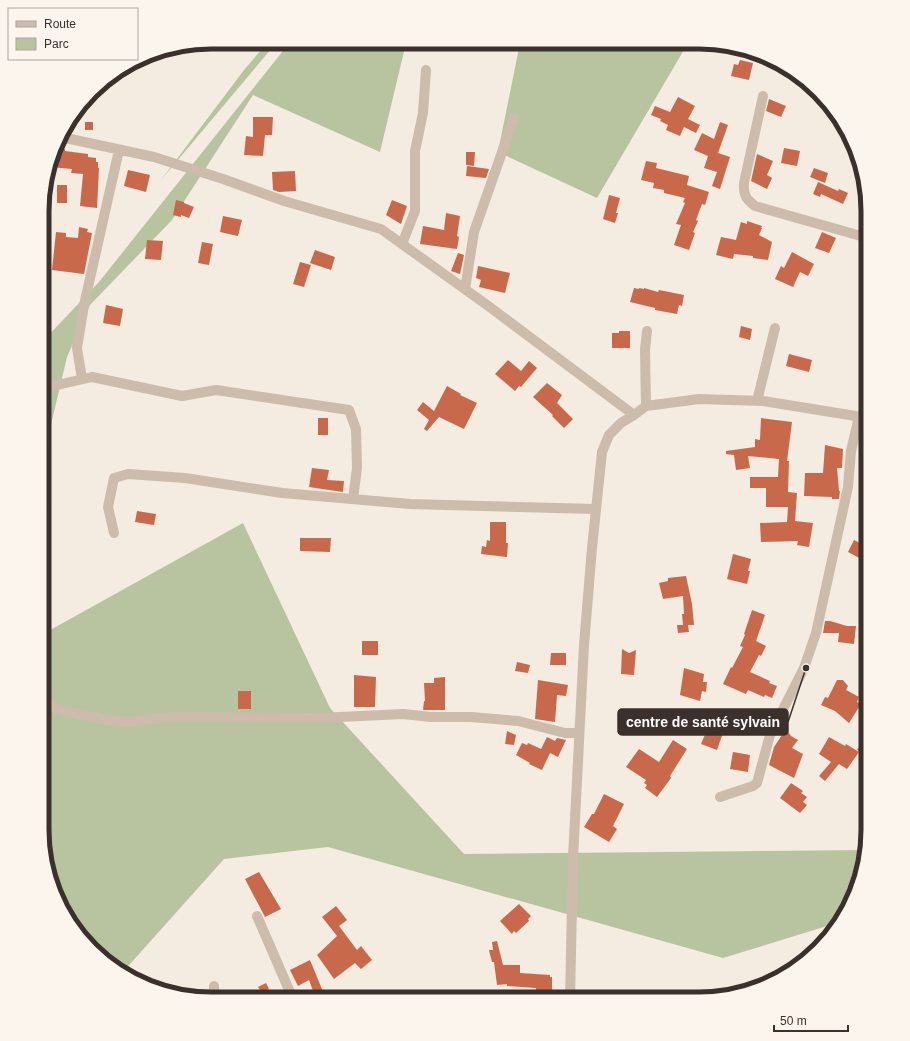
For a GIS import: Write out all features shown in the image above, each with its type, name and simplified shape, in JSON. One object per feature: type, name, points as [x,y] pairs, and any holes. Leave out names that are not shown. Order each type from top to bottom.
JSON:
[{"type":"street","points":[[402,244],[415,211],[415,151],[423,113],[426,70]]},
{"type":"street","points":[[763,96],[744,183],[743,192],[747,200],[755,206],[861,236]]},
{"type":"street","points":[[465,289],[474,232],[514,118]]},
{"type":"street","points":[[67,138],[154,157],[223,179],[284,201],[381,229],[465,289],[634,416]]},
{"type":"street","points":[[82,379],[78,348],[83,312],[119,150]]},
{"type":"street","points":[[758,401],[775,328]]},
{"type":"street","points":[[646,406],[645,350],[647,331]]},
{"type":"street","points":[[49,387],[92,377],[182,396],[216,390],[349,410],[356,429],[357,468],[353,499]]},
{"type":"street","points":[[570,992],[573,858],[584,638],[602,452],[609,435],[621,423],[634,416],[646,406],[699,399],[758,401],[861,417]]},
{"type":"street","points":[[720,796],[753,786],[757,783],[770,734],[808,659],[830,575],[848,487],[851,451],[861,425]]},
{"type":"street","points":[[114,533],[108,507],[114,478],[128,474],[186,478],[282,493],[410,504],[596,509]]},
{"type":"street","points":[[49,704],[54,708],[69,712],[102,719],[128,722],[170,717],[319,718],[402,714],[431,717],[471,717],[518,721],[565,733],[579,733]]},
{"type":"street","points":[[257,916],[290,992]]},
{"type":"street","points":[[214,986],[214,992]]},
{"type":"green space","points":[[262,49],[271,49],[161,180],[244,70]]},
{"type":"green space","points":[[284,49],[405,49],[380,152],[253,95],[172,220],[90,305],[67,357],[49,433],[49,335],[99,282]]},
{"type":"green space","points":[[519,49],[684,49],[597,198],[498,152]]},
{"type":"green space","points":[[243,523],[330,708],[464,854],[860,850],[849,892],[834,920],[829,925],[723,958],[328,847],[224,859],[126,968],[104,952],[89,937],[76,920],[61,892],[52,861],[49,840],[49,631]]},
{"type":"building","points":[[740,60],[753,63],[749,80],[731,76],[734,64],[738,65]]},
{"type":"building","points":[[678,97],[695,106],[688,119],[700,125],[696,133],[684,127],[680,136],[666,130],[668,125],[660,121],[661,119],[651,115],[655,106],[670,112]]},
{"type":"building","points":[[769,99],[786,106],[781,117],[766,111]]},
{"type":"building","points":[[253,117],[273,117],[272,135],[265,135],[263,156],[244,155],[246,136],[253,137]]},
{"type":"building","points":[[85,122],[93,122],[93,130],[85,130]]},
{"type":"building","points":[[720,122],[728,125],[718,153],[730,157],[720,189],[712,186],[717,172],[704,168],[708,156],[694,150],[702,133],[714,139]]},
{"type":"building","points":[[784,148],[800,151],[797,166],[781,163]]},
{"type":"building","points":[[61,149],[65,149],[65,151],[88,154],[88,157],[96,158],[99,168],[97,208],[80,206],[83,174],[71,173],[72,169],[55,167]]},
{"type":"building","points":[[466,152],[475,152],[474,166],[466,165]]},
{"type":"building","points":[[757,154],[773,161],[767,175],[772,178],[767,189],[751,181]]},
{"type":"building","points":[[646,161],[657,163],[656,168],[689,176],[687,185],[709,192],[705,205],[702,204],[696,220],[698,221],[693,232],[695,233],[689,250],[674,245],[681,225],[676,224],[685,203],[683,202],[685,198],[664,193],[664,190],[653,188],[654,183],[641,180]]},
{"type":"building","points":[[467,166],[489,169],[486,178],[466,176]]},
{"type":"building","points":[[814,168],[828,173],[825,183],[810,177]]},
{"type":"building","points":[[128,170],[150,175],[146,192],[124,186]]},
{"type":"building","points":[[295,171],[296,191],[279,192],[273,190],[272,172]]},
{"type":"building","points":[[818,182],[838,191],[839,189],[848,193],[843,204],[821,194],[820,197],[813,194]]},
{"type":"building","points":[[57,185],[67,185],[67,203],[57,203]]},
{"type":"building","points":[[609,195],[620,198],[615,223],[603,219]]},
{"type":"building","points":[[176,200],[194,207],[189,218],[181,215],[181,217],[173,215]]},
{"type":"building","points":[[392,200],[407,206],[401,224],[386,215]]},
{"type":"building","points":[[446,213],[460,216],[457,249],[420,244],[423,226],[444,230]]},
{"type":"building","points":[[223,216],[242,220],[238,236],[220,232]]},
{"type":"building","points":[[747,221],[762,226],[759,235],[772,242],[768,260],[753,258],[753,256],[734,254],[733,259],[716,255],[721,237],[736,240],[741,222],[747,224]]},
{"type":"building","points":[[79,227],[88,229],[87,232],[92,233],[84,274],[52,270],[56,232],[66,233],[66,237],[78,238]]},
{"type":"building","points":[[822,232],[836,238],[829,253],[815,248]]},
{"type":"building","points":[[147,240],[163,241],[161,260],[145,259]]},
{"type":"building","points":[[202,242],[213,244],[209,265],[198,263]]},
{"type":"building","points":[[315,250],[335,257],[331,270],[310,263]]},
{"type":"building","points":[[792,252],[814,264],[808,276],[800,272],[793,287],[775,279],[781,266],[784,268]]},
{"type":"building","points":[[458,253],[464,255],[460,274],[451,271]]},
{"type":"building","points":[[300,262],[311,265],[304,287],[293,284]]},
{"type":"building","points":[[478,266],[510,273],[505,293],[479,287],[481,280],[476,278]]},
{"type":"building","points":[[634,288],[644,288],[658,292],[659,290],[684,295],[682,306],[679,305],[677,314],[655,310],[655,308],[630,302]]},
{"type":"building","points":[[106,305],[123,309],[120,326],[103,323]]},
{"type":"building","points":[[741,326],[752,329],[750,340],[739,337]]},
{"type":"building","points":[[619,331],[630,331],[630,348],[612,348],[612,333],[619,333]]},
{"type":"building","points":[[789,354],[812,360],[809,372],[786,366]]},
{"type":"building","points":[[508,360],[521,371],[529,361],[537,368],[521,387],[519,386],[515,391],[495,374]]},
{"type":"building","points":[[547,383],[562,395],[557,403],[573,419],[564,428],[552,416],[553,415],[533,397]]},
{"type":"building","points":[[447,386],[461,394],[460,395],[477,403],[464,429],[439,417],[427,431],[424,429],[429,420],[417,410],[423,402],[434,411]]},
{"type":"building","points":[[318,418],[328,418],[328,435],[318,435]]},
{"type":"building","points":[[761,418],[792,422],[787,461],[789,461],[788,492],[797,493],[795,521],[813,523],[809,547],[797,545],[798,541],[761,542],[760,523],[787,522],[788,507],[766,507],[766,488],[750,488],[750,477],[778,477],[779,459],[748,456],[750,468],[736,470],[734,455],[726,454],[726,451],[755,447],[755,439],[760,440]]},
{"type":"building","points":[[825,445],[843,449],[842,468],[837,468],[840,491],[839,499],[832,499],[832,497],[804,496],[805,473],[823,473]]},
{"type":"building","points":[[312,468],[329,470],[327,480],[344,481],[343,492],[309,487]]},
{"type":"building","points":[[137,511],[156,514],[154,525],[135,522]]},
{"type":"building","points":[[490,522],[506,522],[506,543],[508,543],[507,557],[481,554],[482,546],[486,547],[487,540],[490,541]]},
{"type":"building","points":[[300,538],[331,538],[330,552],[300,551]]},
{"type":"building","points":[[854,540],[861,544],[861,559],[848,552]]},
{"type":"building","points":[[733,554],[751,559],[747,584],[727,579]]},
{"type":"building","points":[[686,576],[692,604],[694,625],[688,625],[689,632],[678,633],[677,625],[683,625],[683,596],[663,599],[659,583],[668,581],[668,578]]},
{"type":"building","points":[[752,610],[765,615],[756,641],[766,646],[761,656],[759,655],[750,672],[770,681],[769,683],[777,686],[772,698],[765,695],[764,697],[748,690],[746,694],[723,684],[743,647],[740,646],[745,635],[744,634]]},
{"type":"building","points":[[825,621],[847,626],[856,626],[854,644],[838,642],[839,633],[823,633]]},
{"type":"building","points":[[362,641],[378,641],[378,655],[362,655]]},
{"type":"building","points":[[622,649],[629,653],[636,650],[634,675],[621,674]]},
{"type":"building","points":[[551,653],[566,653],[566,665],[550,665]]},
{"type":"building","points":[[517,662],[530,665],[528,673],[515,671]]},
{"type":"building","points":[[684,668],[704,674],[703,682],[707,682],[706,692],[702,691],[700,701],[680,695]]},
{"type":"building","points":[[354,675],[376,677],[375,707],[354,707]]},
{"type":"building","points":[[445,677],[445,710],[423,710],[425,701],[424,683],[434,683],[434,678]]},
{"type":"building","points":[[538,680],[568,685],[566,696],[557,695],[555,722],[535,719]]},
{"type":"building","points":[[837,680],[843,680],[848,686],[846,690],[859,697],[857,702],[861,704],[849,723],[835,711],[821,705],[825,697],[828,698]]},
{"type":"building","points":[[238,691],[251,691],[251,709],[238,709]]},
{"type":"building","points":[[712,718],[725,727],[717,750],[701,744]]},
{"type":"building","points":[[786,729],[791,736],[798,740],[792,748],[803,754],[794,778],[769,765],[774,747]]},
{"type":"building","points":[[507,731],[516,735],[514,745],[505,744]]},
{"type":"building","points":[[547,737],[555,741],[557,738],[566,740],[558,757],[550,753],[542,770],[529,764],[530,763],[516,755],[522,743],[527,745],[528,743],[541,749]]},
{"type":"building","points":[[829,737],[845,746],[846,744],[859,752],[847,769],[839,764],[825,781],[819,776],[831,762],[819,754]]},
{"type":"building","points":[[673,740],[687,749],[670,776],[671,778],[657,797],[645,788],[647,785],[644,783],[646,780],[626,767],[639,749],[659,762]]},
{"type":"building","points":[[861,746],[861,755],[857,749]]},
{"type":"building","points":[[733,752],[750,755],[748,772],[730,769]]},
{"type":"building","points":[[791,783],[803,791],[801,793],[807,797],[803,802],[807,805],[800,813],[780,798]]},
{"type":"building","points":[[604,794],[624,804],[613,826],[617,829],[609,842],[584,827],[592,814],[594,814]]},
{"type":"building","points":[[259,872],[281,909],[265,917],[245,879]]},
{"type":"building","points":[[519,904],[531,916],[528,919],[529,921],[516,933],[514,931],[512,934],[500,921]]},
{"type":"building","points":[[336,906],[347,920],[339,926],[357,950],[361,946],[372,960],[361,969],[355,963],[334,979],[317,955],[337,936],[322,917]]},
{"type":"building","points":[[497,941],[503,965],[520,965],[520,973],[550,975],[550,977],[552,977],[552,992],[536,992],[536,988],[507,986],[507,984],[497,985],[494,962],[492,962],[489,950],[493,950],[492,942]]},
{"type":"building","points":[[310,960],[323,992],[313,992],[309,980],[298,986],[290,970]]},
{"type":"building","points":[[266,983],[269,989],[261,992],[258,987]]},
{"type":"place","name":"centre de santé sylvain","points":[[806,668]]}]
